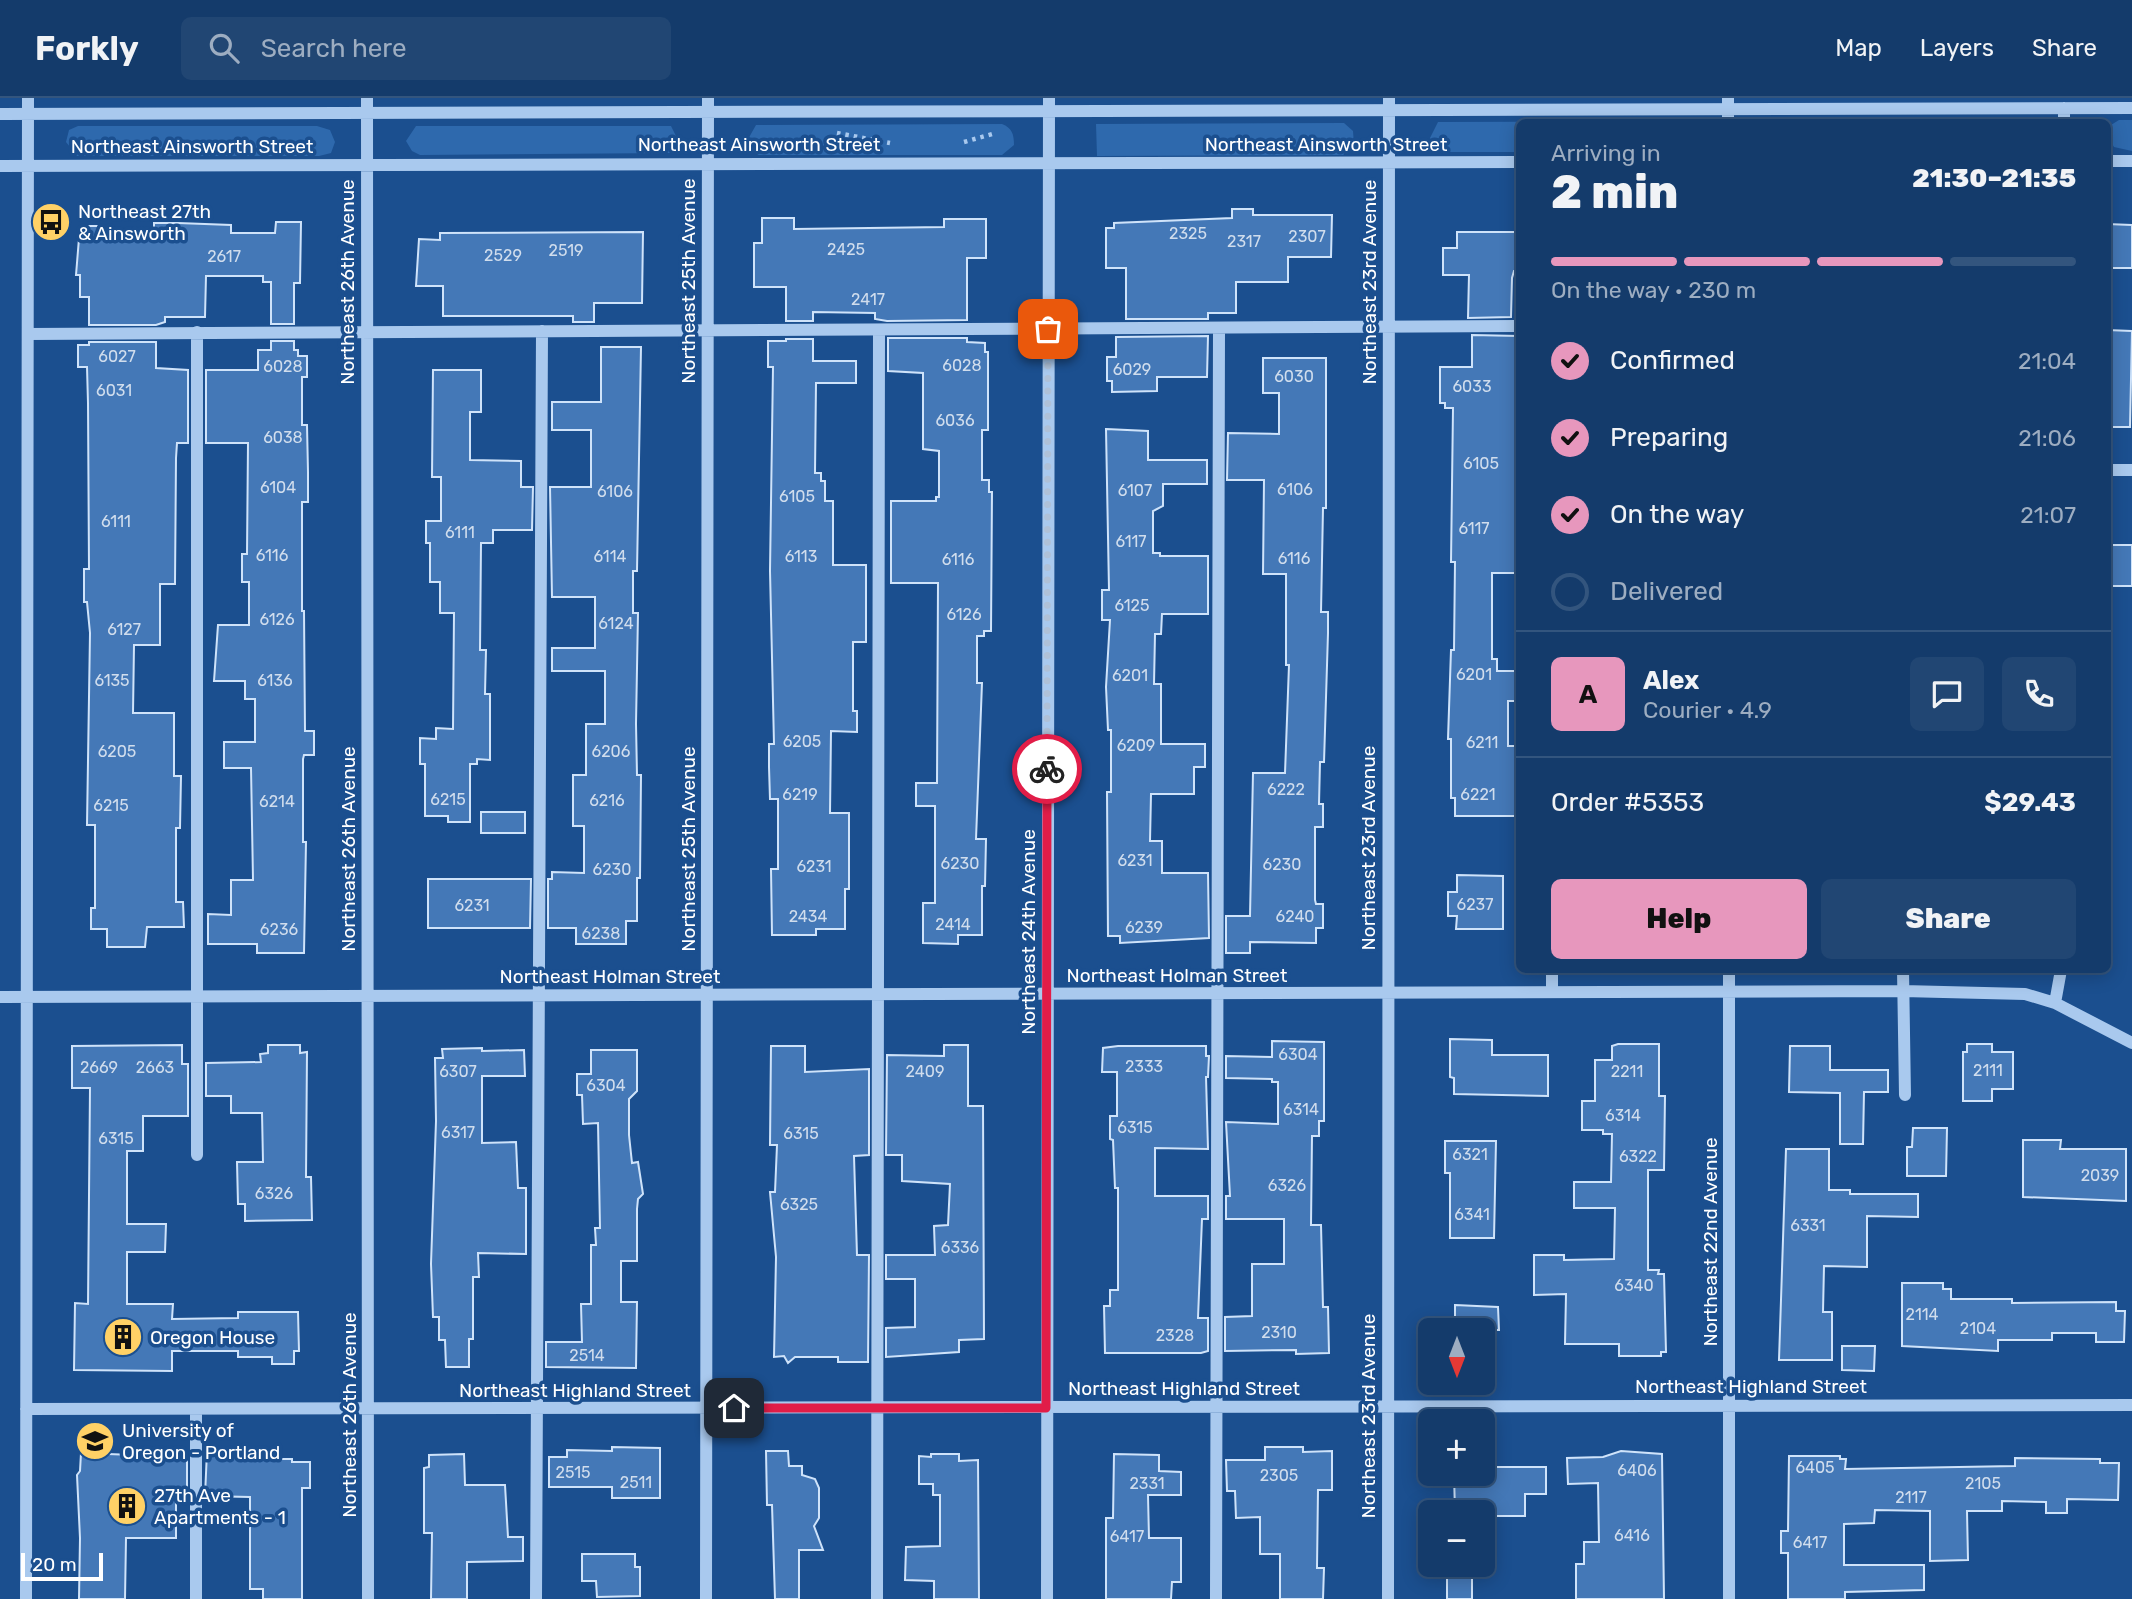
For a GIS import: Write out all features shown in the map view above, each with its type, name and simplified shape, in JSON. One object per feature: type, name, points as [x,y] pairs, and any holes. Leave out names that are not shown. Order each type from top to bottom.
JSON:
[{"type":"street","points":[[26,1599],[28,98]]},
{"type":"street","name":"Northeast 26th Avenue","points":[[367,98],[368,1599]]},
{"type":"street","name":"Northeast 25th Avenue","points":[[706,1599],[708,98]]},
{"type":"street","name":"Northeast 24th Avenue","points":[[1047,1599],[1049,98]]},
{"type":"street","name":"Northeast Ainsworth Street","points":[[0,114],[1049,112],[1389,104],[1728,110],[2132,108]]},
{"type":"street","name":"Northeast 23rd Avenue","points":[[1388,1599],[1389,104]]},
{"type":"street","points":[[2064,108],[2064,119]]},
{"type":"street","points":[[2111,161],[2132,161]]},
{"type":"street","name":"Northeast Ainsworth Street","points":[[0,166],[1516,162]]},
{"type":"street","points":[[28,334],[1516,326]]},
{"type":"street","points":[[1216,1599],[1219,328]]},
{"type":"street","points":[[877,1599],[879,330]]},
{"type":"street","points":[[536,1599],[542,331]]},
{"type":"street","points":[[197,332],[197,1155]]},
{"type":"street","points":[[2111,470],[2132,470]]},
{"type":"street","points":[[1552,973],[1552,992]]},
{"type":"street","name":"Northeast 22nd Avenue","points":[[1729,973],[1729,1599]]},
{"type":"street","points":[[1903,973],[1905,1095]]},
{"type":"street","points":[[2055,1003],[2060,973]]},
{"type":"street","name":"Northeast Holman Street","points":[[0,997],[1903,991],[2025,994],[2055,1003],[2132,1043]]},
{"type":"street","name":"Northeast Highland Street","points":[[26,1409],[2132,1405]]},
{"type":"street","points":[[196,1599],[197,1409]]},
{"type":"path","points":[[833,132],[884,140],[897,146]]},
{"type":"path","points":[[960,144],[1000,132]]},
{"type":"shaded area","points":[[2119,120],[2132,120],[2132,151],[2114,147],[2111,142],[2111,125]]},
{"type":"shaded area","points":[[1438,122],[1516,122],[1516,152],[1437,152],[1430,138]]},
{"type":"shaded area","points":[[1344,123],[1353,131],[1354,145],[1343,155],[1097,156],[1096,124]]},
{"type":"shaded area","points":[[1002,124],[1012,132],[1014,145],[1002,155],[758,155],[747,141],[756,125]]},
{"type":"shaded area","points":[[78,126],[317,126],[330,130],[335,142],[331,153],[319,156],[77,156],[66,142],[69,130]]},
{"type":"shaded area","points":[[416,126],[671,126],[678,140],[671,153],[420,155],[412,151],[406,141]]},
{"type":"building","points":[[1232,209],[1253,209],[1253,215],[1332,215],[1331,257],[1288,257],[1288,282],[1236,282],[1236,313],[1208,313],[1208,319],[1126,319],[1126,268],[1106,268],[1106,228],[1114,228],[1114,223],[1232,218]]},
{"type":"building","points":[[762,218],[794,218],[794,229],[944,227],[944,219],[986,219],[986,258],[967,258],[967,320],[887,321],[875,319],[875,313],[813,312],[813,321],[786,321],[786,287],[754,287],[754,243],[762,243]]},
{"type":"building","points":[[276,222],[301,222],[300,283],[294,283],[294,324],[271,324],[271,282],[263,282],[263,276],[206,276],[205,317],[165,317],[165,322],[156,325],[89,325],[89,297],[80,297],[80,275],[76,275],[80,226],[103,226],[103,233],[154,233],[154,223],[178,223],[231,225],[231,233],[275,233]]},
{"type":"building","points":[[2111,224],[2132,225],[2132,268],[2111,268]]},
{"type":"building","points":[[643,232],[642,303],[594,303],[594,322],[573,322],[573,316],[443,316],[443,286],[416,286],[419,239],[440,240],[440,233]]},
{"type":"building","points":[[1457,232],[1516,232],[1516,271],[1512,278],[1511,317],[1468,318],[1469,275],[1443,275],[1443,248],[1457,248]]},
{"type":"building","points":[[2111,330],[2132,331],[2130,427],[2111,427]]},
{"type":"building","points":[[1472,335],[1516,336],[1515,573],[1492,573],[1492,659],[1497,659],[1497,671],[1516,671],[1516,701],[1508,701],[1508,746],[1516,746],[1516,816],[1455,816],[1455,798],[1451,798],[1451,739],[1448,739],[1451,650],[1454,650],[1455,562],[1451,562],[1453,408],[1445,408],[1445,403],[1440,403],[1440,367],[1472,367]]},
{"type":"building","points":[[1208,336],[1207,377],[1157,377],[1157,391],[1112,392],[1112,381],[1107,381],[1107,357],[1116,357],[1116,337]]},
{"type":"building","points":[[888,338],[967,338],[967,342],[985,343],[985,352],[988,352],[988,430],[982,430],[982,480],[989,480],[989,492],[992,492],[991,631],[984,631],[984,636],[977,636],[977,683],[982,683],[976,839],[986,839],[985,886],[982,886],[982,935],[958,935],[958,944],[923,943],[923,903],[935,903],[935,806],[916,806],[916,783],[937,783],[938,583],[891,583],[891,501],[936,501],[936,497],[939,497],[939,451],[923,449],[923,373],[888,371]]},
{"type":"building","points":[[813,339],[813,361],[856,361],[856,383],[816,383],[815,473],[821,473],[821,481],[825,481],[825,501],[833,501],[833,565],[866,565],[866,642],[853,642],[853,711],[857,711],[857,732],[831,731],[830,813],[849,813],[849,889],[845,889],[845,929],[816,929],[816,935],[772,935],[771,869],[778,869],[778,799],[770,799],[769,767],[769,744],[774,744],[770,571],[773,367],[768,367],[768,341]]},
{"type":"building","points":[[271,341],[294,341],[294,350],[298,350],[298,356],[307,356],[307,377],[302,377],[302,425],[307,425],[308,502],[302,502],[302,611],[305,731],[314,731],[314,755],[304,755],[303,759],[303,842],[306,842],[304,953],[257,953],[257,944],[208,944],[208,914],[231,915],[231,880],[253,880],[251,768],[224,768],[224,742],[255,742],[255,699],[245,699],[245,681],[214,681],[218,625],[249,625],[249,582],[242,582],[242,554],[247,554],[248,443],[206,443],[206,370],[258,370],[258,350],[271,350]]},
{"type":"building","points":[[89,342],[156,342],[156,368],[188,370],[188,443],[177,443],[176,458],[175,584],[160,584],[160,645],[134,645],[133,713],[174,713],[174,776],[181,776],[180,828],[176,828],[176,902],[183,902],[184,927],[147,927],[145,947],[107,947],[107,929],[91,929],[91,908],[95,908],[95,825],[87,825],[90,633],[87,602],[84,602],[84,569],[89,569],[88,403],[87,367],[78,367],[78,345],[89,345]]},
{"type":"building","points":[[601,347],[641,347],[637,571],[633,571],[633,613],[638,613],[636,724],[637,775],[641,775],[640,878],[637,878],[637,921],[626,921],[626,944],[576,944],[576,928],[548,928],[548,879],[552,879],[552,872],[584,873],[584,826],[573,826],[573,775],[586,775],[586,724],[605,724],[605,671],[552,671],[552,648],[595,648],[595,597],[552,597],[550,487],[591,487],[591,430],[552,430],[552,402],[601,402]]},
{"type":"building","points":[[1263,358],[1326,358],[1326,508],[1323,508],[1321,612],[1328,612],[1328,633],[1324,762],[1320,762],[1319,804],[1323,804],[1323,827],[1315,827],[1315,900],[1316,904],[1323,904],[1323,928],[1316,928],[1316,943],[1250,942],[1250,953],[1226,953],[1226,916],[1250,916],[1253,773],[1285,773],[1289,665],[1286,665],[1286,574],[1263,574],[1264,480],[1227,480],[1228,433],[1279,434],[1279,393],[1263,393]]},
{"type":"building","points":[[433,370],[481,370],[481,412],[470,412],[470,460],[521,461],[521,487],[533,487],[532,530],[493,530],[493,543],[481,543],[480,650],[486,650],[485,694],[490,694],[490,760],[477,759],[477,764],[470,764],[470,822],[448,822],[448,816],[425,816],[425,764],[420,764],[420,738],[436,739],[436,728],[453,729],[454,613],[440,613],[440,582],[430,582],[430,543],[426,543],[426,521],[441,521],[441,477],[432,477]]},
{"type":"building","points":[[1106,429],[1148,431],[1148,460],[1207,460],[1207,484],[1163,484],[1163,506],[1153,511],[1153,553],[1160,553],[1160,556],[1208,556],[1208,614],[1162,614],[1161,634],[1155,634],[1154,684],[1161,684],[1161,744],[1205,744],[1205,767],[1194,767],[1194,794],[1151,794],[1150,841],[1162,841],[1162,873],[1208,873],[1209,938],[1120,943],[1120,936],[1108,936],[1107,792],[1111,792],[1111,730],[1108,730],[1106,687],[1110,620],[1102,620],[1102,590],[1109,590]]},
{"type":"building","points":[[2111,545],[2132,545],[2132,586],[2111,586]]},
{"type":"building","points":[[481,812],[525,812],[525,833],[481,833]]},
{"type":"building","points":[[1457,875],[1503,876],[1503,929],[1456,929],[1457,916],[1448,916],[1448,892],[1457,892]]},
{"type":"building","points":[[428,879],[531,879],[530,928],[428,928]]},
{"type":"building","points":[[1450,1039],[1492,1040],[1492,1055],[1548,1055],[1548,1096],[1454,1094],[1454,1078],[1450,1077]]},
{"type":"building","points":[[1272,1041],[1324,1042],[1324,1121],[1319,1121],[1319,1136],[1312,1136],[1311,1225],[1321,1225],[1323,1307],[1328,1307],[1329,1353],[1296,1354],[1296,1350],[1225,1351],[1225,1317],[1252,1316],[1252,1264],[1284,1264],[1284,1219],[1226,1219],[1226,1196],[1230,1196],[1226,1122],[1278,1124],[1278,1082],[1272,1082],[1272,1079],[1226,1078],[1226,1056],[1272,1057]]},
{"type":"building","points":[[1659,1044],[1659,1096],[1665,1096],[1664,1170],[1648,1170],[1648,1270],[1659,1270],[1658,1274],[1664,1274],[1666,1352],[1661,1352],[1661,1356],[1619,1356],[1619,1344],[1565,1344],[1566,1294],[1534,1295],[1534,1255],[1564,1255],[1564,1260],[1614,1259],[1615,1208],[1574,1208],[1574,1182],[1611,1182],[1612,1134],[1603,1134],[1603,1130],[1582,1130],[1582,1101],[1595,1101],[1595,1060],[1612,1060],[1612,1046]]},
{"type":"building","points":[[1967,1044],[1992,1044],[1992,1052],[2013,1052],[2013,1089],[1992,1089],[1992,1101],[1963,1101],[1963,1052],[1967,1052]]},
{"type":"building","points":[[182,1045],[182,1064],[188,1064],[188,1116],[143,1116],[143,1151],[127,1151],[127,1224],[166,1224],[165,1252],[127,1252],[127,1304],[173,1304],[172,1319],[238,1318],[238,1312],[298,1312],[299,1351],[294,1351],[294,1364],[272,1364],[272,1357],[238,1357],[238,1351],[172,1351],[172,1371],[74,1370],[75,1303],[88,1304],[90,1088],[72,1088],[72,1046]]},
{"type":"building","points":[[268,1045],[300,1045],[300,1053],[307,1052],[306,1177],[311,1177],[312,1220],[245,1221],[245,1204],[238,1204],[237,1162],[263,1162],[262,1113],[231,1113],[231,1096],[206,1096],[206,1063],[261,1062],[260,1054],[268,1053]]},
{"type":"building","points":[[944,1045],[968,1045],[968,1106],[983,1106],[984,1339],[959,1340],[959,1352],[886,1357],[886,1328],[915,1327],[915,1279],[886,1279],[886,1255],[935,1255],[934,1226],[948,1225],[950,1184],[902,1181],[902,1155],[886,1155],[887,1055],[944,1056]]},
{"type":"building","points":[[771,1046],[805,1046],[805,1072],[869,1069],[869,1155],[854,1156],[857,1255],[869,1255],[868,1362],[838,1362],[838,1357],[795,1357],[788,1363],[784,1356],[774,1357],[776,1257],[770,1192],[775,1192],[777,1145],[770,1145]]},
{"type":"building","points":[[1206,1046],[1206,1056],[1209,1056],[1206,1077],[1208,1149],[1155,1148],[1155,1196],[1208,1196],[1208,1219],[1202,1219],[1198,1318],[1208,1318],[1208,1351],[1201,1353],[1105,1353],[1104,1306],[1110,1306],[1110,1290],[1118,1290],[1118,1188],[1115,1188],[1113,1140],[1110,1139],[1110,1116],[1117,1116],[1117,1072],[1102,1072],[1103,1048]]},
{"type":"building","points":[[1790,1046],[1830,1046],[1830,1070],[1888,1070],[1888,1092],[1864,1092],[1863,1144],[1840,1144],[1840,1093],[1789,1092]]},
{"type":"building","points":[[482,1048],[482,1051],[524,1050],[525,1076],[482,1076],[482,1143],[516,1142],[518,1188],[526,1188],[526,1254],[478,1253],[479,1277],[473,1277],[473,1339],[469,1339],[469,1367],[446,1367],[445,1340],[439,1340],[439,1317],[433,1317],[431,1264],[436,1121],[435,1058],[443,1058],[442,1049]]},
{"type":"building","points":[[591,1050],[637,1050],[637,1091],[629,1099],[629,1135],[632,1163],[638,1162],[643,1194],[638,1199],[637,1209],[637,1261],[621,1261],[621,1302],[637,1302],[636,1368],[546,1367],[546,1342],[582,1342],[581,1304],[591,1304],[591,1245],[596,1245],[595,1228],[600,1228],[598,1123],[583,1124],[582,1095],[577,1095],[577,1074],[591,1074]]},
{"type":"building","points":[[1913,1128],[1947,1128],[1946,1176],[1907,1176],[1907,1147],[1912,1147]]},
{"type":"building","points":[[2023,1140],[2061,1140],[2060,1149],[2126,1149],[2126,1201],[2023,1197]]},
{"type":"building","points":[[1445,1141],[1496,1141],[1494,1238],[1450,1238],[1450,1173],[1445,1173]]},
{"type":"building","points":[[1786,1149],[1829,1149],[1829,1190],[1850,1190],[1850,1194],[1918,1194],[1918,1217],[1867,1216],[1867,1267],[1824,1266],[1823,1312],[1832,1312],[1832,1360],[1779,1360]]},
{"type":"building","points":[[1902,1283],[1943,1283],[1943,1289],[1951,1289],[1951,1299],[2012,1299],[2012,1303],[2116,1302],[2116,1311],[2125,1311],[2124,1342],[2096,1342],[2096,1333],[2052,1333],[2052,1340],[1998,1340],[1998,1351],[1902,1346]]},
{"type":"building","points":[[1455,1305],[1498,1307],[1499,1330],[1495,1330],[1495,1318],[1455,1318]]},
{"type":"building","points":[[1842,1346],[1875,1346],[1874,1371],[1842,1370]]},
{"type":"building","points":[[612,1447],[660,1448],[660,1498],[612,1498],[612,1487],[549,1487],[549,1457],[567,1457],[567,1450],[612,1451]]},
{"type":"building","points":[[1265,1447],[1303,1447],[1303,1452],[1332,1451],[1332,1490],[1318,1490],[1317,1568],[1324,1568],[1323,1599],[1280,1599],[1280,1554],[1260,1554],[1260,1517],[1236,1518],[1235,1491],[1227,1491],[1226,1460],[1265,1460]]},
{"type":"building","points":[[207,1451],[243,1451],[242,1459],[292,1459],[292,1462],[310,1462],[310,1488],[302,1488],[302,1599],[263,1599],[263,1589],[250,1589],[250,1497],[205,1496]]},
{"type":"building","points":[[766,1451],[788,1451],[789,1466],[802,1466],[802,1475],[815,1479],[819,1488],[819,1518],[814,1526],[823,1550],[799,1550],[799,1599],[775,1599],[772,1505],[767,1505]]},
{"type":"building","points":[[1621,1451],[1662,1454],[1664,1599],[1576,1599],[1576,1564],[1584,1564],[1584,1542],[1599,1542],[1598,1483],[1568,1484],[1567,1458],[1603,1457]]},
{"type":"building","name":"27th Ave Apartments - 1","points":[[81,1453],[187,1457],[187,1495],[176,1495],[176,1538],[126,1538],[125,1599],[79,1599],[77,1475],[80,1471]]},
{"type":"building","points":[[464,1454],[465,1485],[505,1485],[508,1537],[523,1537],[523,1561],[467,1562],[467,1599],[431,1599],[432,1533],[424,1533],[424,1468],[429,1467],[429,1455]]},
{"type":"building","points":[[931,1454],[959,1454],[959,1461],[978,1460],[979,1599],[934,1599],[934,1581],[905,1580],[906,1547],[940,1546],[940,1495],[933,1495],[933,1484],[919,1484],[919,1456],[931,1457]]},
{"type":"building","points":[[1114,1454],[1159,1455],[1159,1471],[1181,1472],[1181,1495],[1148,1495],[1149,1538],[1181,1538],[1181,1582],[1172,1582],[1171,1599],[1106,1599],[1106,1518],[1113,1518]]},
{"type":"building","points":[[1789,1456],[1840,1456],[1840,1459],[1846,1459],[1845,1469],[2015,1466],[2015,1458],[2100,1459],[2100,1463],[2119,1463],[2118,1500],[2067,1499],[2067,1513],[2046,1513],[2046,1502],[2002,1501],[2002,1511],[1967,1511],[1968,1560],[1930,1561],[1930,1511],[1875,1510],[1874,1523],[1844,1524],[1844,1565],[1924,1565],[1924,1590],[1845,1592],[1845,1599],[1788,1599],[1788,1553],[1781,1553],[1781,1531],[1788,1531]]},
{"type":"building","points":[[1495,1467],[1546,1467],[1546,1494],[1525,1494],[1525,1516],[1495,1516],[1495,1500],[1455,1500],[1454,1486],[1495,1486]]},
{"type":"building","points":[[582,1554],[635,1554],[635,1567],[640,1567],[640,1596],[597,1597],[596,1581],[582,1581]]},
{"type":"building","points":[[1447,1577],[1472,1577],[1472,1599],[1447,1599]]},
{"type":"way so far","points":[[1047,769],[1048,329]]},
{"type":"place","name":"Northeast 27th & Ainsworth","points":[[51,222]]},
{"type":"place","name":"Oregon House","points":[[123,1337]]},
{"type":"place","name":"University of Oregon - Portland","points":[[95,1441]]},
{"type":"place","name":"27th Ave Apartments - 1","points":[[127,1506]]},
{"type":"route","points":[[734,1408],[1046,1408],[1047,769]]}]
